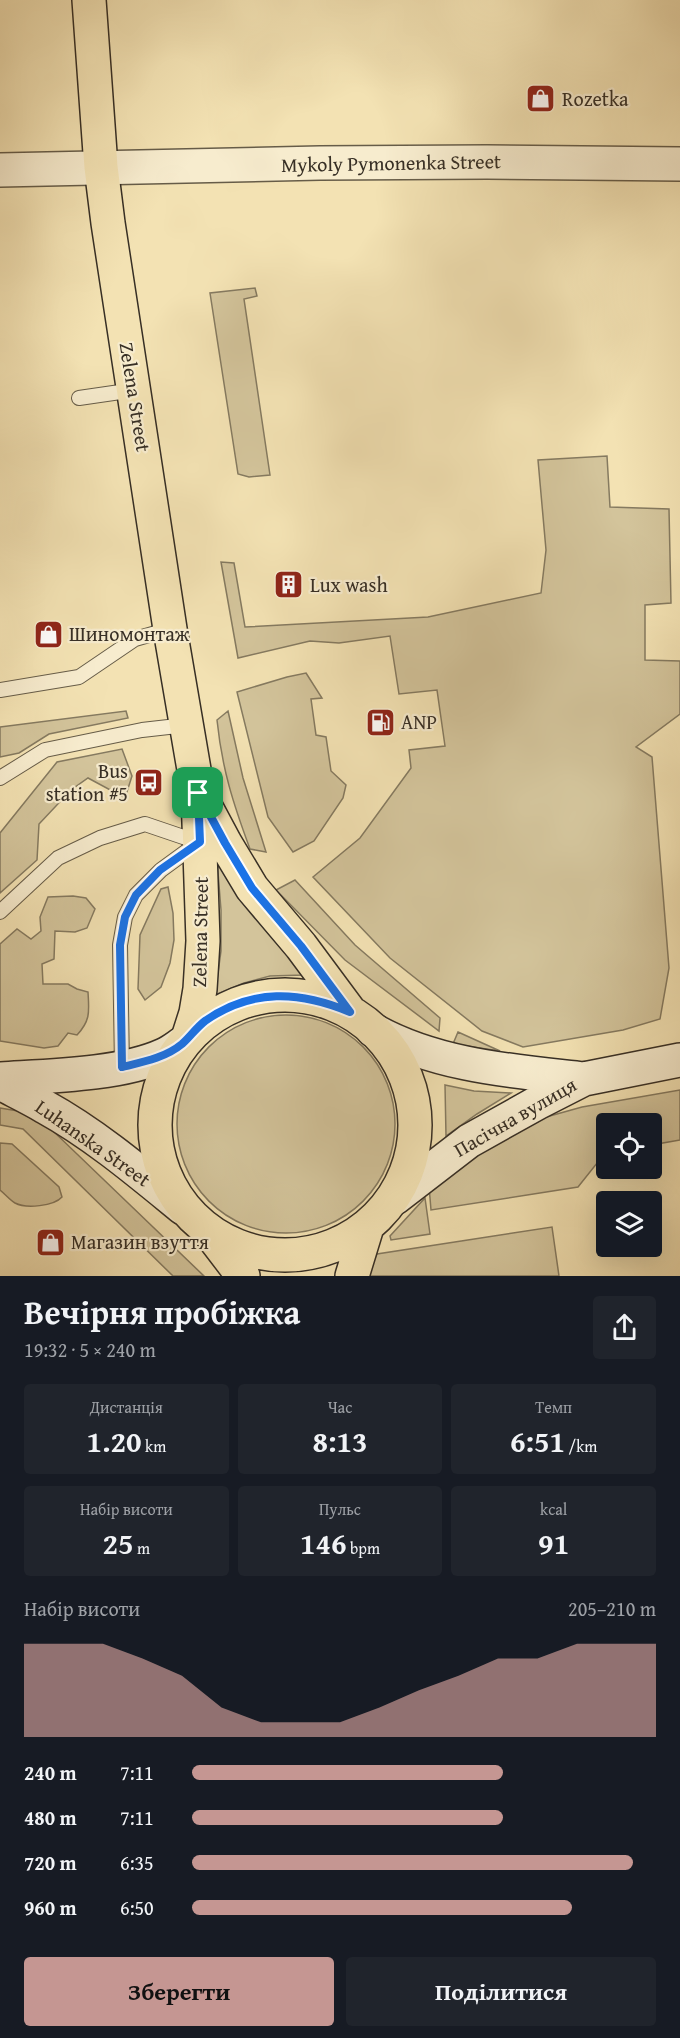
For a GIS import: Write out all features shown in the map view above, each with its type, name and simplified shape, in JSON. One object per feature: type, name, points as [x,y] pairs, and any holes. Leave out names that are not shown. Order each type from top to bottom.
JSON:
[{"type":"main road","name":"Zelena Street","points":[[89,0],[101,167],[170,628],[198,793],[203,941],[196,1013],[186,1039]]},
{"type":"main road","name":"Mykoly Pymonenka Street","points":[[0,170],[487,162],[680,164]]},
{"type":"main road","name":"Zelena Street","points":[[198,793],[252,888],[362,1021],[391,1052],[402,1071],[410,1091],[415,1135],[412,1156],[396,1198]]},
{"type":"main road","points":[[243,1276],[208,1230],[183,1208],[166,1178],[154,1130],[156,1101],[168,1067],[186,1039],[220,1012],[261,998],[286,996],[312,999],[362,1021]]},
{"type":"main road","name":"Пасічна вулиця","points":[[362,1021],[396,1043],[458,1062],[584,1079]]},
{"type":"main road","name":"Luhanska Street","points":[[0,1081],[64,1076],[122,1067],[165,1055],[186,1039]]},
{"type":"main road","points":[[584,1079],[680,1060]]},
{"type":"main road","name":"Пасічна вулиця","points":[[396,1198],[469,1141],[584,1079]]},
{"type":"main road","name":"Luhanska Street","points":[[0,1081],[47,1107],[86,1134],[183,1208]]},
{"type":"main road","points":[[208,1230],[248,1247],[267,1252],[285,1253],[325,1249],[352,1237],[367,1227],[396,1198]]},
{"type":"main road","points":[[352,1276],[367,1227]]},
{"type":"lane","points":[[79,398],[134,390]]},
{"type":"lane","points":[[0,690],[79,677],[135,639],[170,628]]},
{"type":"lane","points":[[0,778],[45,750],[142,730],[186,725]]},
{"type":"lane","points":[[0,912],[58,858],[100,838],[145,824],[200,842]]},
{"type":"lane","points":[[122,1067],[120,945],[125,917],[136,895],[160,870],[200,842]]},
{"type":"shaded area","points":[[255,288],[257,296],[244,299],[270,475],[249,477],[238,474],[210,293]]},
{"type":"shaded area","points":[[607,456],[610,507],[669,509],[671,603],[645,605],[645,660],[680,661],[680,714],[636,747],[652,757],[669,968],[660,1019],[623,1030],[523,1047],[482,1031],[390,958],[313,877],[360,838],[411,768],[409,750],[445,746],[437,690],[399,694],[390,636],[339,643],[310,641],[238,658],[221,562],[234,563],[245,627],[428,617],[541,593],[546,550],[538,460]]},
{"type":"shaded area","points":[[306,673],[322,698],[311,699],[316,735],[326,737],[331,771],[346,785],[343,798],[314,841],[293,852],[268,817],[237,692]]},
{"type":"shaded area","points":[[126,711],[128,718],[49,734],[19,753],[0,757],[0,727]]},
{"type":"shaded area","points":[[228,711],[243,778],[266,852],[250,849],[229,786],[217,720]]},
{"type":"shaded area","points":[[122,749],[132,776],[125,798],[88,778],[71,790],[39,824],[37,860],[0,893],[0,833],[57,762]]},
{"type":"shaded area","points":[[217,860],[244,903],[304,975],[270,976],[244,983],[215,995],[221,951],[221,910]]},
{"type":"shaded area","points":[[295,880],[355,945],[440,1018],[439,1031],[345,960],[276,890]]},
{"type":"shaded area","points":[[168,887],[173,913],[174,940],[170,963],[161,987],[145,1000],[138,989],[140,935],[161,889]]},
{"type":"shaded area","points":[[48,897],[86,898],[95,909],[87,928],[75,932],[55,931],[54,959],[42,964],[43,984],[68,984],[88,992],[89,1010],[85,1025],[77,1035],[68,1033],[58,1046],[44,1048],[0,1041],[0,944],[17,929],[31,939],[41,931],[40,917]]},
{"type":"shaded area","points":[[275,1015],[297,1015],[318,1019],[338,1027],[355,1039],[371,1055],[383,1072],[391,1092],[395,1124],[391,1156],[383,1176],[371,1193],[355,1209],[338,1221],[318,1229],[297,1233],[275,1233],[254,1229],[234,1221],[217,1209],[201,1193],[189,1176],[181,1156],[177,1135],[177,1113],[181,1092],[189,1072],[201,1055],[217,1039],[234,1027],[254,1019]]},
{"type":"shaded area","points":[[458,1032],[500,1051],[453,1044]]},
{"type":"shaded area","points":[[445,1085],[474,1091],[511,1093],[446,1136]]},
{"type":"shaded area","points":[[680,1090],[680,1140],[662,1143],[662,1113],[596,1113],[596,1164],[578,1187],[431,1210],[429,1186],[440,1177],[539,1119],[582,1107]]},
{"type":"shaded area","points":[[0,1108],[18,1111],[51,1129],[204,1276],[173,1276],[23,1129],[0,1125]]},
{"type":"shaded area","points":[[0,1143],[12,1144],[59,1187],[62,1197],[53,1203],[33,1206],[20,1205],[11,1200],[0,1190]]},
{"type":"shaded area","points":[[425,1198],[430,1234],[391,1240],[390,1236]]},
{"type":"shaded area","points":[[552,1227],[559,1276],[366,1276],[377,1254]]},
{"type":"place","name":"Rozetka","points":[[541,99]]},
{"type":"place","name":"Lux wash","points":[[289,585]]},
{"type":"place","name":"Шиномонтаж","points":[[48,634]]},
{"type":"place","name":"ANP","points":[[380,722]]},
{"type":"place","name":"Bus station #5","points":[[149,782]]},
{"type":"place","name":"Магазин взуття","points":[[50,1242]]},
{"type":"route","points":[[198,793],[252,888],[301,946],[350,1012],[312,999],[286,996],[261,998],[220,1012],[204,1022],[183,1043],[165,1055],[122,1067],[120,945],[125,917],[136,895],[160,870],[200,842],[198,793]]}]
